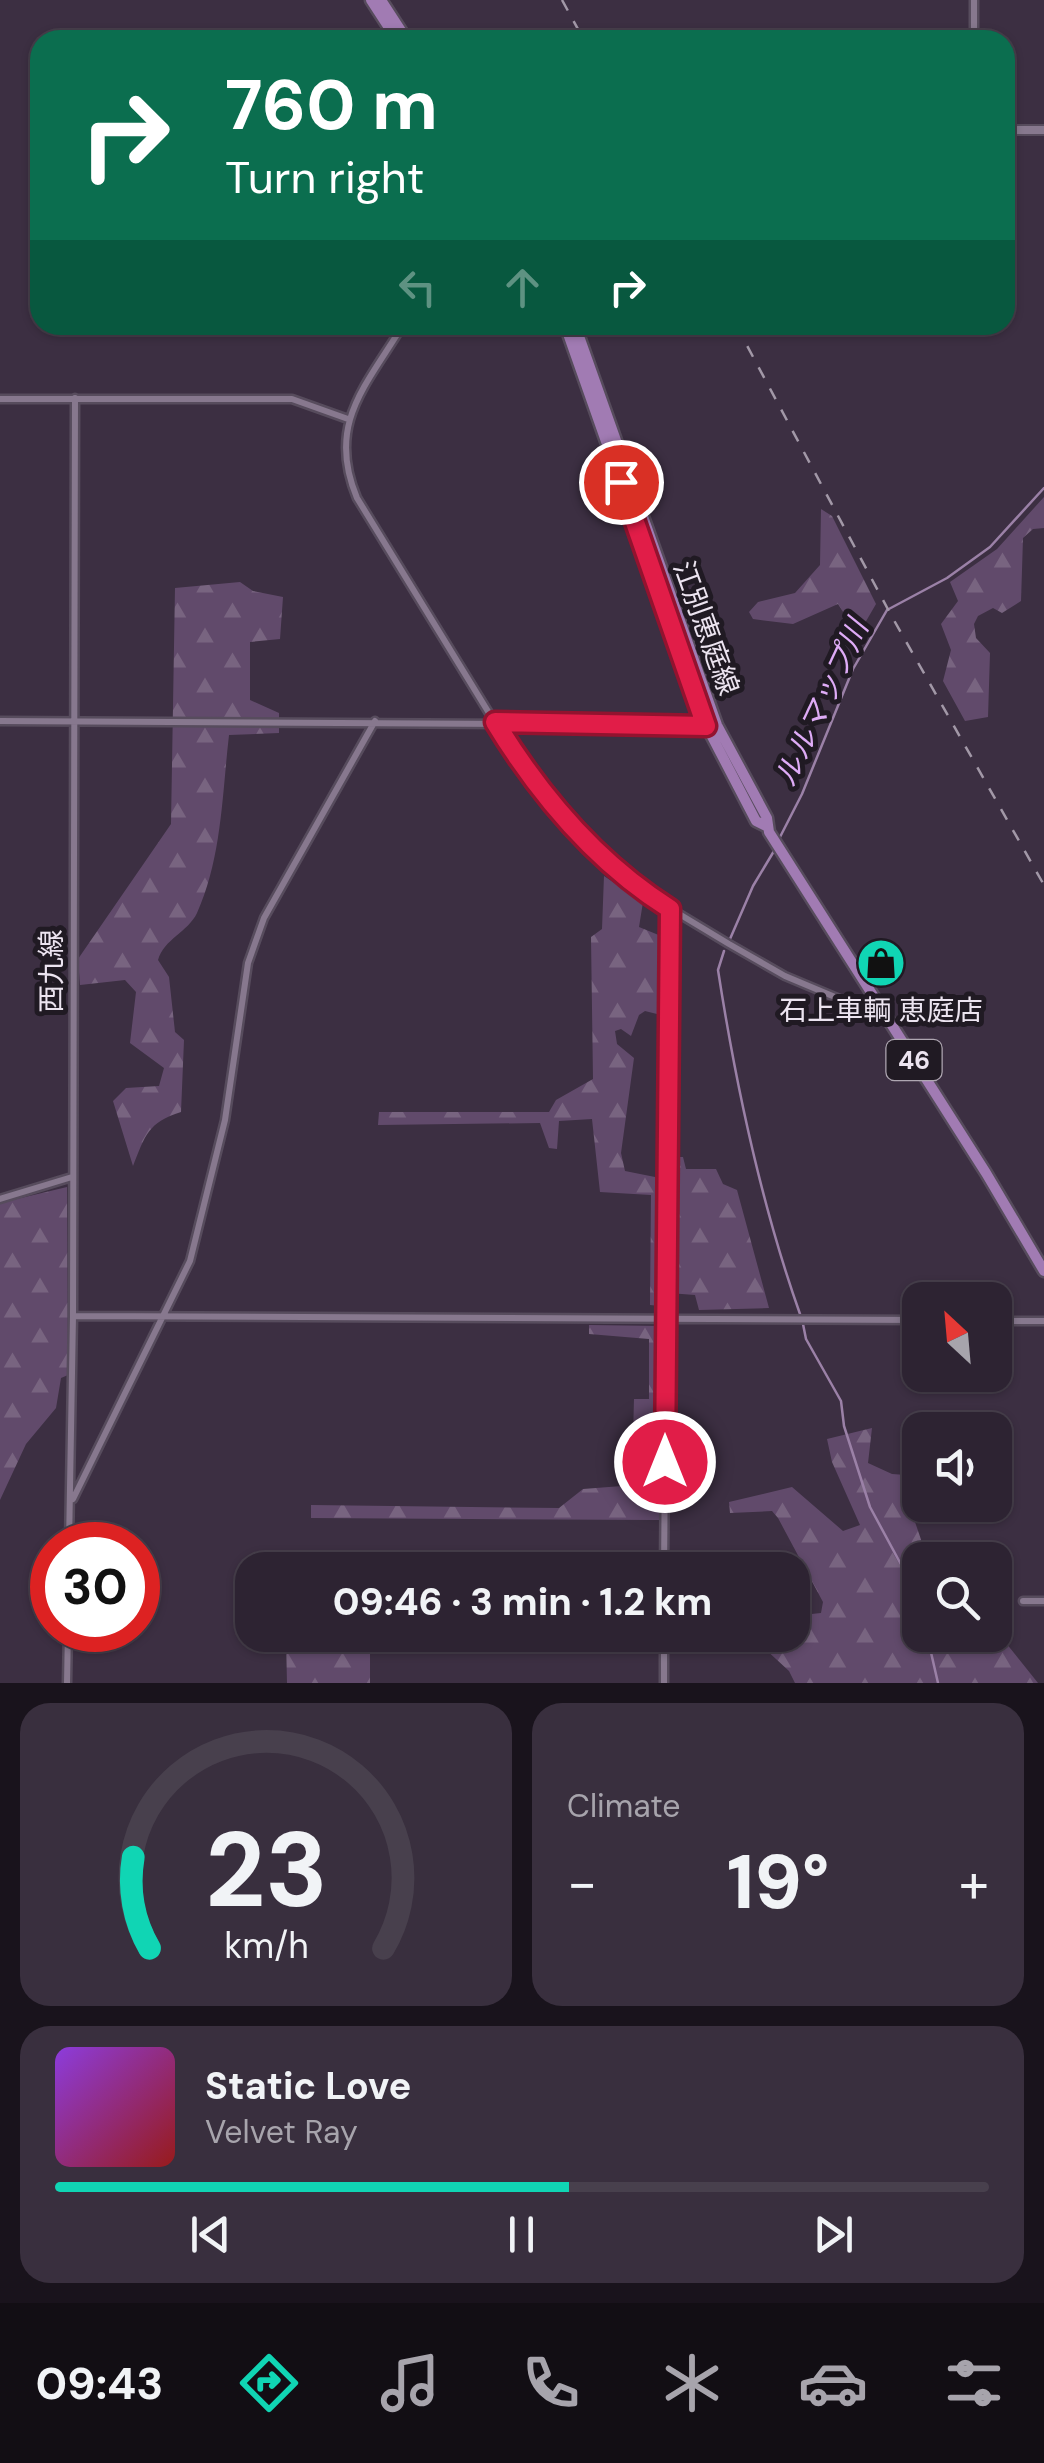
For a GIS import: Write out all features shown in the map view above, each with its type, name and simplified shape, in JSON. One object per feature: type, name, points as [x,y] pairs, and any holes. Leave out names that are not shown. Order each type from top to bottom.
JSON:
[{"type":"main road","points":[[371,0],[390,30]]},
{"type":"main road","points":[[381,0],[400,30]]},
{"type":"main road","name":"江別恵庭線","points":[[570,335],[711,725],[756,822],[767,829],[1044,1271]]},
{"type":"main road","name":"江別恵庭線","points":[[577,335],[711,725]]},
{"type":"street","points":[[974,0],[974,30]]},
{"type":"street","points":[[1015,130],[1044,130]]},
{"type":"street","points":[[397,335],[348,419],[344,440],[347,475],[357,498],[537,785],[595,852],[631,884],[785,976],[888,1020]]},
{"type":"street","name":"西九線","points":[[71,1522],[75,398]]},
{"type":"street","points":[[0,399],[292,399],[348,419]]},
{"type":"street","points":[[0,720],[711,725]]},
{"type":"street","points":[[72,1502],[190,1260],[225,1120],[252,946],[375,721]]},
{"type":"street","points":[[664,1552],[670,909]]},
{"type":"street","points":[[0,1199],[72,1177]]},
{"type":"street","points":[[74,1316],[902,1320]]},
{"type":"street","points":[[1012,1321],[1044,1321]]},
{"type":"street","points":[[1024,1601],[1044,1601]]},
{"type":"street","points":[[67,1683],[68,1652]]},
{"type":"street","points":[[664,1652],[664,1683]]},
{"type":"green space","points":[[1044,497],[1044,528],[1033,529],[1023,538],[1021,601],[1002,613],[993,608],[978,616],[974,624],[976,638],[990,653],[988,717],[965,721],[943,681],[951,650],[941,624],[958,601],[950,582],[997,549]]},
{"type":"green space","points":[[821,509],[832,516],[876,604],[858,635],[838,604],[793,624],[753,619],[749,612],[758,602],[795,593],[820,565]]},
{"type":"green space","points":[[240,582],[253,591],[283,597],[280,639],[250,642],[250,700],[279,713],[279,733],[229,735],[212,870],[193,920],[165,946],[158,960],[169,977],[175,1032],[184,1040],[181,1112],[154,1126],[133,1166],[113,1101],[126,1088],[159,1086],[164,1068],[130,1043],[136,992],[125,980],[80,985],[78,959],[171,824],[175,588]]},
{"type":"green space","points":[[604,876],[643,902],[639,927],[661,936],[661,1015],[645,1011],[639,1015],[631,1036],[621,1029],[615,1031],[617,1044],[634,1058],[621,1153],[625,1171],[660,1178],[661,1306],[650,1305],[651,1195],[600,1192],[592,1119],[559,1121],[557,1149],[549,1148],[540,1123],[378,1125],[379,1112],[549,1112],[556,1100],[593,1079],[591,937],[602,929]]},
{"type":"green space","points":[[670,1157],[683,1157],[686,1169],[716,1169],[723,1184],[737,1190],[769,1308],[699,1310],[695,1295],[669,1293]]},
{"type":"green space","points":[[67,1187],[68,1375],[61,1378],[56,1408],[26,1444],[0,1500],[0,1203]]},
{"type":"green space","points":[[589,1325],[661,1326],[659,1520],[311,1518],[311,1505],[559,1508],[583,1489],[622,1486],[632,1474],[634,1399],[649,1399],[649,1339],[589,1334]]},
{"type":"green space","points":[[872,1428],[868,1463],[902,1475],[902,1522],[915,1522],[922,1542],[902,1542],[902,1652],[1012,1650],[1038,1683],[795,1683],[789,1671],[768,1652],[810,1652],[810,1614],[821,1613],[823,1602],[810,1578],[810,1552],[796,1552],[772,1511],[730,1513],[729,1502],[792,1487],[843,1531],[860,1525],[832,1462],[827,1439]]},
{"type":"green space","points":[[286,1652],[370,1652],[370,1683],[287,1683]]},
{"type":"waterway","name":"ルルマップ川","points":[[779,839],[802,794],[853,669],[887,610],[947,578],[990,547],[1044,488]]},
{"type":"waterway","name":"ルルマップ川","points":[[730,939],[753,886],[774,851]]},
{"type":"waterway","name":"ルルマップ川","points":[[724,951],[718,970],[742,1101],[773,1230],[800,1314]]},
{"type":"waterway","name":"ルルマップ川","points":[[803,1324],[806,1339],[841,1401],[844,1426],[870,1507],[902,1566]]},
{"type":"waterway","name":"ルルマップ川","points":[[931,1652],[938,1683]]},
{"type":"railway","points":[[562,0],[578,30]]},
{"type":"railway","points":[[741,335],[891,615],[1044,885]]},
{"type":"place","name":"石上車輌 恵庭店","points":[[881,963]]},
{"type":"route","points":[[621,482],[706,726],[495,722],[537,785],[595,852],[631,884],[670,909],[665,1462]]}]
